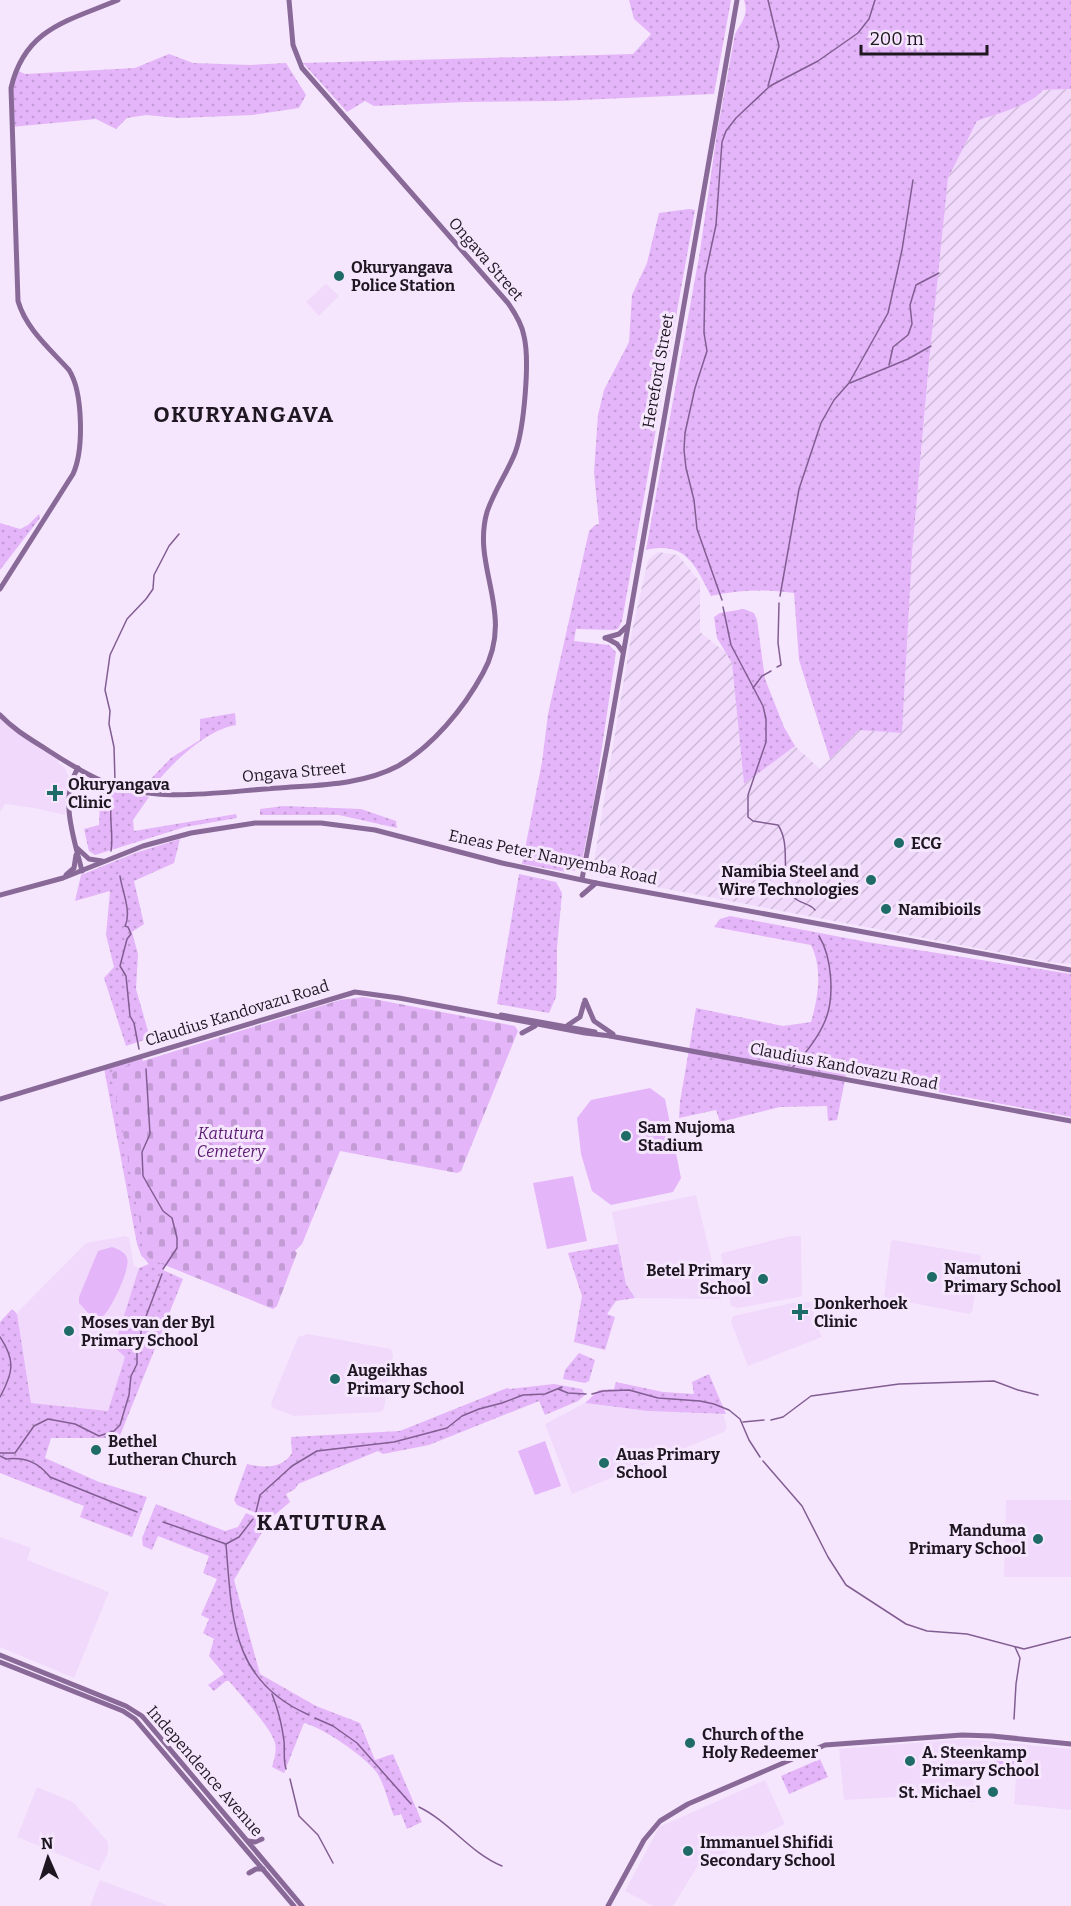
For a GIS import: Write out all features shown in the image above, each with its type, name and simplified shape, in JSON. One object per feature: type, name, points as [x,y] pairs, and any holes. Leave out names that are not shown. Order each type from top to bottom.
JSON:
[{"type":"street","points":[[0,589],[73,474],[79,462],[80,449],[78,397],[74,377],[29,326],[18,302],[11,88],[21,59],[38,37],[55,27],[118,0]]},
{"type":"street","name":"Ongava Street","points":[[0,715],[22,734],[78,768],[111,784],[153,794],[170,795],[329,784],[359,780],[397,766],[435,737],[475,686],[492,654],[495,637],[495,608],[484,550],[484,530],[490,506],[514,456],[520,433],[526,362],[526,344],[522,328],[508,303],[302,68],[294,50],[289,0]]},
{"type":"street","name":"Hereford Street","points":[[582,879],[601,796],[623,652],[737,0]]},
{"type":"street","points":[[623,652],[617,644],[604,638],[612,637],[623,631],[630,617]]},
{"type":"street","points":[[78,768],[74,776],[69,805],[70,826],[82,871]]},
{"type":"street","name":"Eneas Peter Nanyemba Road","points":[[0,895],[63,878],[153,843],[191,833],[232,826],[298,822],[337,824],[375,830],[502,863],[596,883],[1071,970]]},
{"type":"street","points":[[76,847],[89,859],[108,861]]},
{"type":"street","points":[[63,878],[74,868],[76,847]]},
{"type":"street","points":[[582,895],[596,883]]},
{"type":"street","name":"Claudius Kandovazu Road","points":[[0,1099],[355,992],[624,1038],[1071,1121]]},
{"type":"street","points":[[563,1025],[570,1024],[580,1017],[585,1000],[591,1016],[599,1026],[624,1038]]},
{"type":"street","name":"Claudius Kandovazu Road","points":[[485,1014],[513,1016],[611,1036]]},
{"type":"street","points":[[512,1020],[519,1025],[522,1033],[531,1027],[540,1025]]},
{"type":"street","name":"Independence Avenue","points":[[0,1655],[126,1706],[142,1716],[302,1906]]},
{"type":"street","name":"Independence Avenue","points":[[0,1662],[123,1711],[135,1719],[294,1906]]},
{"type":"street","points":[[608,1906],[644,1840],[660,1821],[688,1804],[825,1745],[962,1735],[1071,1744]]},
{"type":"street","points":[[248,1841],[262,1839]]},
{"type":"street","points":[[249,1873],[256,1869],[263,1869]]},
{"type":"shaded area","points":[[1071,89],[1071,964],[1049,962],[599,876],[595,870],[594,861],[632,631],[648,560],[658,552],[678,555],[700,582],[700,632],[725,652],[732,663],[744,784],[795,746],[820,769],[859,730],[902,733],[912,554],[948,178],[977,121],[1011,110],[1043,90]]},
{"type":"shaded area","points":[[326,284],[339,296],[319,316],[306,302]]},
{"type":"shaded area","points":[[0,715],[60,758],[58,763],[65,768],[70,781],[65,815],[5,804],[0,812]]},
{"type":"shaded area","points":[[696,1195],[721,1299],[635,1298],[626,1284],[612,1212]]},
{"type":"shaded area","name":"Moses van der Byl Primary School","points":[[125,1236],[129,1238],[134,1266],[139,1268],[114,1347],[125,1357],[108,1412],[31,1403],[17,1314],[86,1243]]},
{"type":"shaded area","name":"Betel Primary School","points":[[790,1236],[801,1236],[802,1295],[738,1308],[731,1306],[722,1253]]},
{"type":"shaded area","name":"Namutoni Primary School","points":[[891,1241],[980,1255],[972,1312],[969,1314],[886,1298],[884,1296]]},
{"type":"shaded area","points":[[813,1302],[814,1318],[822,1337],[748,1366],[731,1322],[733,1316],[792,1303]]},
{"type":"shaded area","name":"Augeikhas Primary School","points":[[308,1334],[391,1349],[393,1355],[384,1408],[381,1412],[294,1416],[273,1408],[271,1403],[298,1337]]},
{"type":"shaded area","name":"Auas Primary School","points":[[585,1403],[648,1411],[723,1414],[727,1427],[724,1432],[572,1494],[545,1424]]},
{"type":"shaded area","name":"Manduma Primary School","points":[[1006,1500],[1071,1500],[1071,1577],[1004,1577]]},
{"type":"shaded area","points":[[0,1537],[31,1548],[27,1560],[109,1592],[74,1678],[0,1647]]},
{"type":"shaded area","name":"A. Steenkamp Primary School","points":[[964,1739],[1071,1749],[1071,1810],[1014,1804],[1016,1777],[979,1772],[974,1802],[914,1796],[844,1800],[839,1749]]},
{"type":"shaded area","name":"Immanuel Shifidi Secondary School","points":[[765,1780],[785,1824],[697,1867],[673,1906],[653,1906],[625,1891],[659,1827]]},
{"type":"shaded area","points":[[37,1787],[73,1802],[108,1842],[108,1853],[99,1871],[17,1837]]},
{"type":"shaded area","points":[[100,1880],[161,1903],[168,1906],[90,1906]]},
{"type":"green space","points":[[629,0],[731,0],[714,94],[374,106],[365,101],[347,112],[303,63],[633,54],[651,34],[634,19]]},
{"type":"green space","points":[[744,0],[1071,0],[1071,89],[1043,90],[1030,101],[977,121],[948,178],[912,554],[902,733],[859,730],[830,759],[799,660],[794,593],[752,591],[711,596],[694,565],[680,552],[660,548],[646,550],[700,251],[717,133],[735,34],[745,14]]},
{"type":"green space","points":[[169,54],[193,63],[250,65],[286,63],[306,95],[299,108],[253,115],[179,118],[146,115],[127,118],[116,129],[96,119],[11,127],[10,94],[16,70],[25,74],[135,68]]},
{"type":"green space","points":[[695,210],[622,621],[618,629],[613,630],[576,629],[574,641],[609,645],[616,652],[595,795],[582,861],[577,870],[566,872],[522,864],[542,762],[548,714],[589,531],[599,524],[594,472],[598,415],[604,390],[629,342],[632,295],[647,263],[659,213]]},
{"type":"green space","points":[[39,514],[40,518],[0,570],[0,523],[20,529],[28,525]]},
{"type":"green space","points":[[744,609],[754,613],[757,620],[765,679],[784,727],[795,746],[744,784],[732,663],[717,638],[714,617],[720,613]]},
{"type":"green space","points":[[235,713],[236,725],[213,733],[189,750],[152,789],[142,788],[171,758],[200,740],[200,719]]},
{"type":"green space","points":[[114,790],[149,797],[133,820],[134,831],[236,814],[237,818],[185,827],[95,855],[89,851],[84,829],[99,825],[102,792]]},
{"type":"green space","points":[[284,806],[361,809],[396,821],[397,828],[339,815],[260,815],[260,809]]},
{"type":"green space","points":[[180,839],[174,863],[134,881],[144,924],[132,932],[138,954],[136,989],[150,1038],[126,1046],[104,978],[114,967],[106,935],[110,891],[75,901],[81,875],[135,853]]},
{"type":"green space","points":[[519,874],[556,882],[562,893],[557,948],[556,997],[549,1013],[497,1004]]},
{"type":"green space","points":[[730,916],[867,942],[1071,974],[1071,1117],[846,1075],[837,1120],[828,1121],[827,1106],[780,1107],[720,1122],[716,1110],[679,1118],[696,1008],[783,1026],[811,1022],[814,1013],[818,974],[811,945],[714,927],[720,919]]},
{"type":"green space","name":"Katutura Cemetery","points":[[363,997],[515,1026],[518,1031],[461,1171],[457,1173],[340,1151],[302,1244],[295,1251],[297,1253],[277,1306],[273,1309],[150,1259],[146,1254],[112,1074],[117,1069],[340,1000]]},
{"type":"green space","points":[[142,1056],[177,1248],[163,1270],[183,1279],[119,1438],[51,1438],[45,1458],[99,1482],[147,1497],[132,1537],[80,1517],[84,1506],[0,1473],[0,1322],[12,1309],[17,1314],[31,1403],[108,1411],[125,1357],[114,1347],[139,1268],[149,1264],[141,1255],[137,1244],[104,1068]]},
{"type":"green space","name":"Sam Nujoma Stadium","points":[[650,1088],[665,1099],[681,1178],[673,1192],[611,1205],[592,1191],[581,1154],[577,1118],[591,1100]]},
{"type":"green space","points":[[573,1176],[587,1241],[547,1249],[533,1183]]},
{"type":"green space","points":[[618,1244],[626,1284],[635,1298],[616,1301],[607,1314],[615,1317],[605,1350],[574,1342],[582,1296],[568,1253]]},
{"type":"green space","points":[[112,1247],[126,1256],[126,1270],[111,1306],[103,1316],[91,1316],[79,1303],[79,1297],[98,1251]]},
{"type":"green space","points":[[579,1353],[595,1360],[589,1381],[585,1383],[563,1379],[565,1370]]},
{"type":"green space","points":[[709,1374],[726,1414],[648,1411],[585,1403],[599,1390],[614,1389],[616,1382],[663,1392],[694,1394],[692,1382]]},
{"type":"green space","points":[[554,1384],[582,1389],[585,1395],[578,1401],[545,1415],[539,1401],[429,1445],[383,1454],[378,1451],[298,1484],[295,1489],[286,1494],[290,1502],[270,1519],[237,1505],[234,1500],[247,1464],[272,1466],[283,1462],[292,1453],[291,1437],[400,1431],[507,1388]]},
{"type":"green space","points":[[545,1441],[561,1486],[535,1495],[518,1451]]},
{"type":"green space","points":[[156,1504],[225,1531],[238,1527],[246,1513],[268,1522],[234,1580],[260,1674],[316,1706],[360,1723],[375,1760],[393,1754],[422,1822],[407,1829],[401,1814],[394,1816],[382,1783],[371,1766],[343,1744],[321,1730],[304,1723],[284,1773],[272,1767],[275,1743],[262,1720],[229,1681],[214,1691],[208,1685],[224,1674],[209,1656],[214,1639],[203,1633],[209,1619],[201,1615],[217,1579],[203,1573],[209,1556],[158,1536],[152,1550],[143,1546],[142,1538]]},
{"type":"green space","points":[[995,1751],[1015,1753],[1013,1773],[993,1772]]},
{"type":"green space","points":[[820,1759],[828,1777],[789,1794],[781,1776]]},
{"type":"waterway","points":[[768,0],[779,46],[768,86]]},
{"type":"waterway","points":[[722,600],[697,529],[684,450],[685,433],[695,388],[707,351],[704,333],[705,276],[716,225],[722,142],[726,131],[736,118],[770,86],[818,61],[858,33],[869,19],[875,0]]},
{"type":"waterway","points":[[780,596],[799,489],[821,423],[834,400],[849,383],[888,313],[902,250],[913,180]]},
{"type":"waterway","points":[[889,365],[893,347],[908,335],[912,324],[910,305],[916,285],[939,273]]},
{"type":"waterway","points":[[850,383],[908,359],[931,346]]},
{"type":"waterway","points":[[115,781],[114,747],[105,690],[110,655],[127,619],[153,589],[154,575],[169,546],[179,534]]},
{"type":"waterway","points":[[777,667],[781,665],[778,643],[779,603]]},
{"type":"waterway","points":[[723,607],[731,645],[763,706],[766,719],[766,742],[748,795],[748,817],[753,821],[778,825],[784,842],[788,887],[794,898],[815,910]]},
{"type":"waterway","points":[[753,688],[762,676],[771,671]]},
{"type":"waterway","points":[[111,851],[112,798]]},
{"type":"waterway","points":[[120,876],[127,908],[125,926],[131,934],[127,939],[120,966],[126,976],[130,1016],[134,1023],[139,1049]]},
{"type":"waterway","points":[[793,1067],[815,1040],[828,1012],[831,978],[827,955],[819,936]]},
{"type":"waterway","points":[[146,1069],[150,1134],[142,1152],[143,1176],[163,1211],[172,1218],[177,1238],[177,1248],[163,1269]]},
{"type":"waterway","points":[[0,1453],[15,1453],[34,1426],[48,1419],[75,1424],[99,1436],[114,1431],[120,1425],[129,1395],[131,1376],[137,1364],[142,1327],[162,1274]]},
{"type":"waterway","points":[[0,1337],[9,1353],[11,1367],[8,1381],[0,1397]]},
{"type":"waterway","points":[[771,1420],[783,1417],[811,1396],[899,1384],[994,1381],[1038,1395]]},
{"type":"waterway","points":[[256,1512],[260,1495],[292,1466],[317,1451],[394,1442],[447,1428],[462,1416],[479,1409],[523,1395],[545,1394],[562,1387]]},
{"type":"waterway","points":[[558,1389],[568,1393],[586,1394]]},
{"type":"waterway","points":[[592,1394],[603,1391],[629,1390],[658,1398],[714,1404],[729,1410],[740,1419],[749,1440],[760,1457]]},
{"type":"waterway","points":[[743,1422],[764,1420]]},
{"type":"waterway","points":[[0,1456],[6,1459],[31,1462],[50,1477],[137,1512]]},
{"type":"waterway","points":[[763,1461],[802,1506],[828,1557],[846,1585],[906,1624],[927,1631],[967,1634],[1024,1649],[1071,1637]]},
{"type":"waterway","points":[[163,1522],[226,1544],[239,1537],[253,1519]]},
{"type":"waterway","points":[[226,1544],[234,1622],[240,1644],[250,1665],[264,1684],[283,1701],[309,1715]]},
{"type":"waterway","points":[[1014,1719],[1020,1658],[1015,1647]]},
{"type":"waterway","points":[[272,1694],[282,1729],[286,1769]]},
{"type":"waterway","points":[[315,1718],[333,1726],[357,1743],[411,1804]]},
{"type":"waterway","points":[[290,1779],[299,1816],[318,1835],[333,1863]]},
{"type":"waterway","points":[[419,1807],[441,1821],[480,1853],[502,1866]]},
{"type":"place","name":"Okuryangava Police Station","points":[[339,276]]},
{"type":"place","name":"Okuryangava Clinic","points":[[55,793]]},
{"type":"place","name":"ECG","points":[[899,843]]},
{"type":"place","name":"Namibia Steel and Wire Technologies","points":[[871,880]]},
{"type":"place","name":"Namibioils","points":[[886,909]]},
{"type":"place","name":"Sam Nujoma Stadium","points":[[626,1136]]},
{"type":"place","name":"Namutoni Primary School","points":[[932,1277]]},
{"type":"place","name":"Betel Primary School","points":[[763,1279]]},
{"type":"place","name":"Donkerhoek Clinic","points":[[800,1312]]},
{"type":"place","name":"Moses van der Byl Primary School","points":[[69,1331]]},
{"type":"place","name":"Augeikhas Primary School","points":[[335,1379]]},
{"type":"place","name":"Bethel Lutheran Church","points":[[96,1450]]},
{"type":"place","name":"Auas Primary School","points":[[604,1463]]},
{"type":"place","name":"Manduma Primary School","points":[[1038,1539]]},
{"type":"place","name":"Church of the Holy Redeemer","points":[[690,1743]]},
{"type":"place","name":"A. Steenkamp Primary School","points":[[910,1761]]},
{"type":"place","name":"St. Michael","points":[[993,1792]]},
{"type":"place","name":"Immanuel Shifidi Secondary School","points":[[688,1851]]},
{"type":"district","name":"OKURYANGAVA","points":[[244,414]]},
{"type":"district","name":"KATUTURA","points":[[322,1522]]}]
